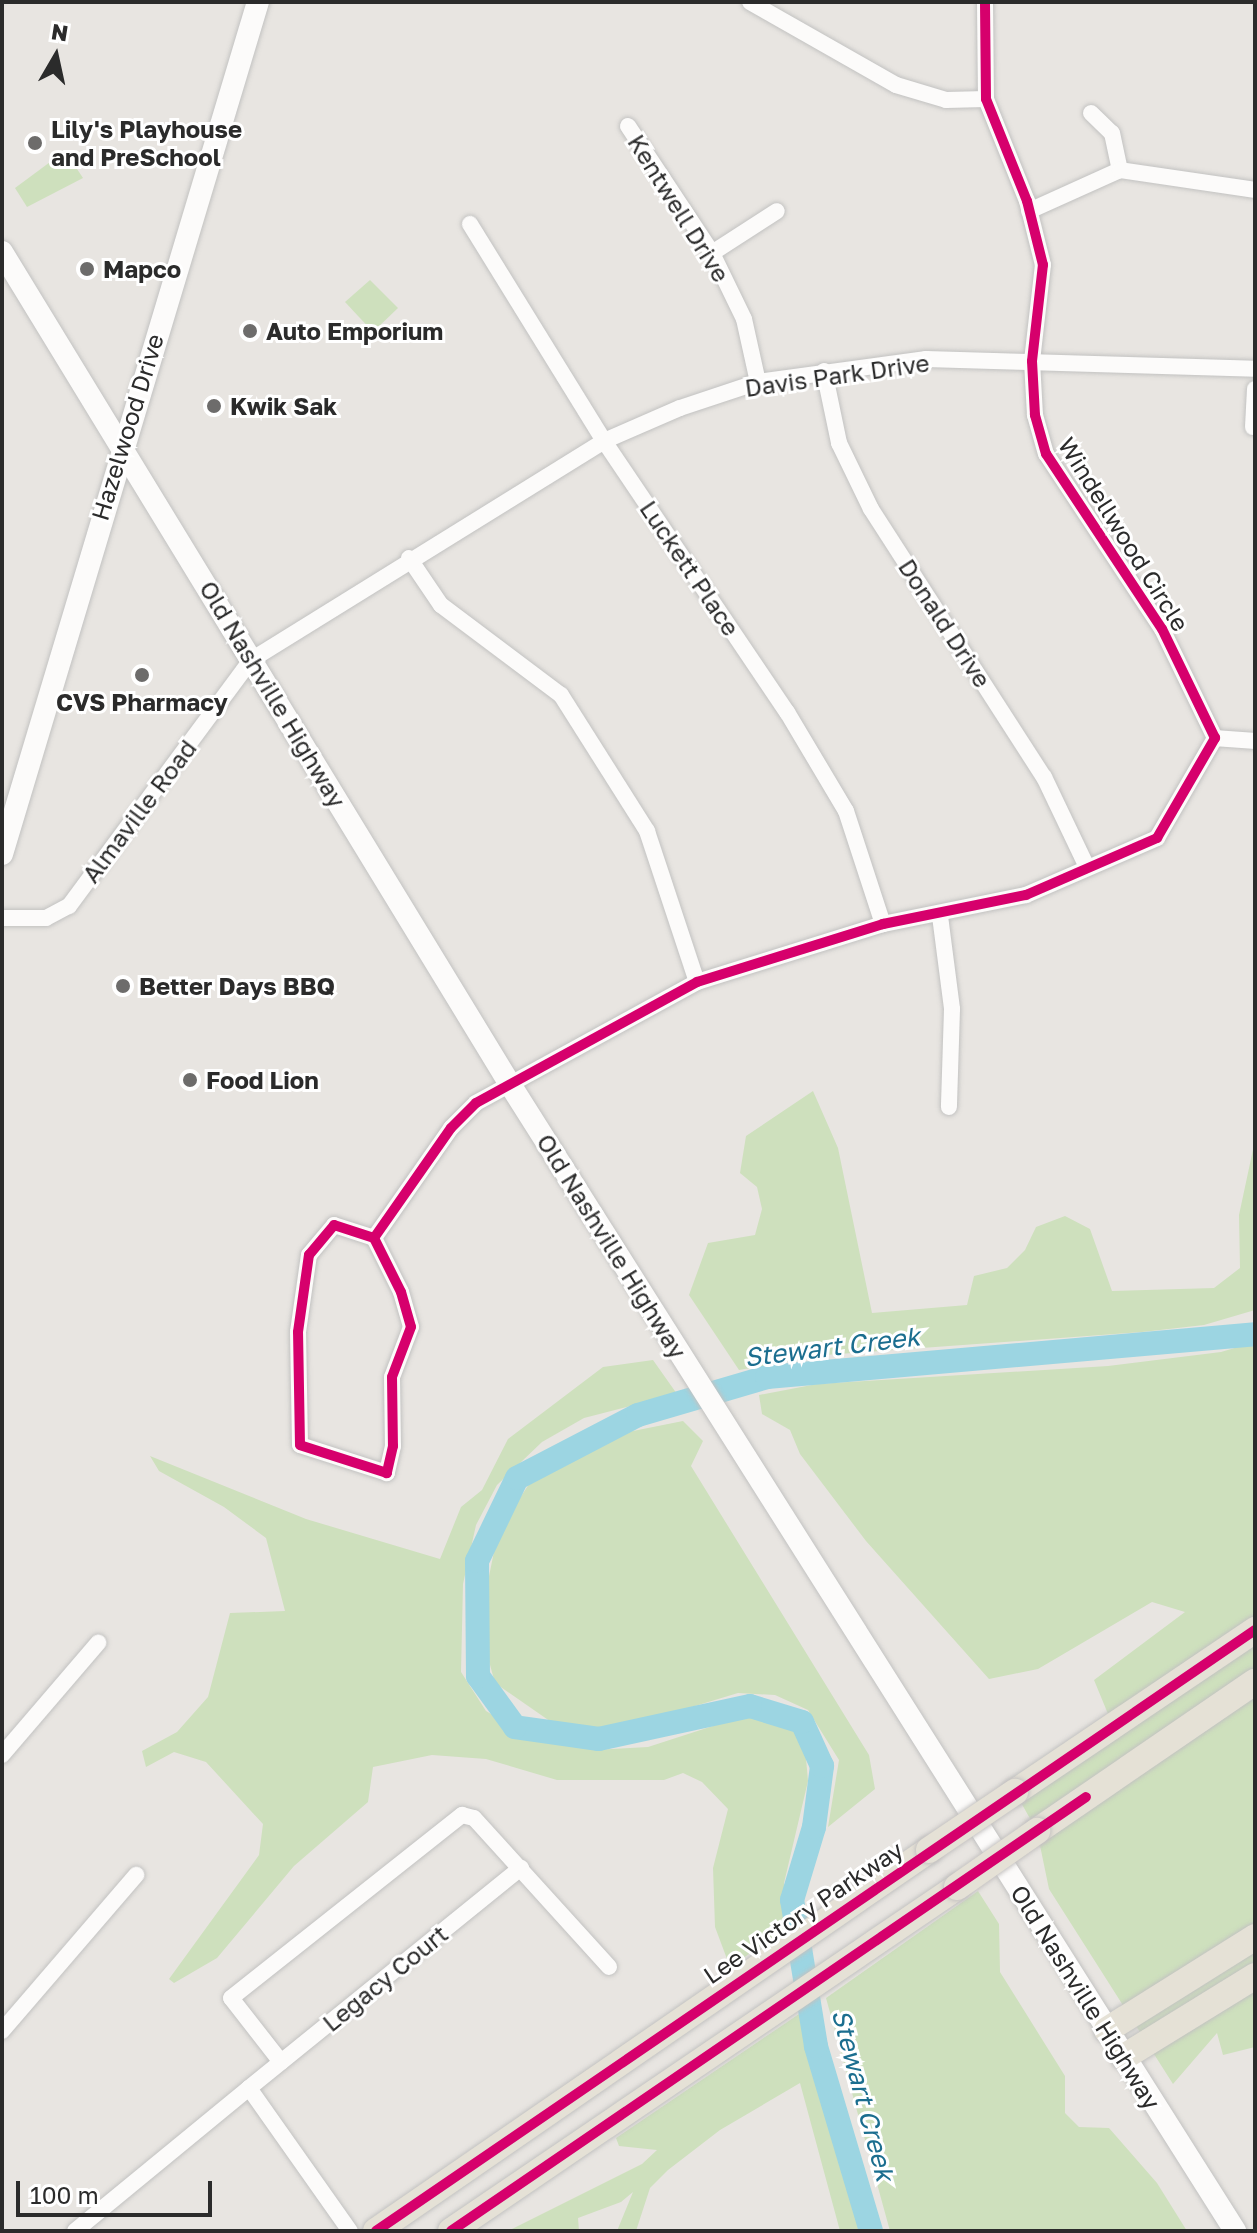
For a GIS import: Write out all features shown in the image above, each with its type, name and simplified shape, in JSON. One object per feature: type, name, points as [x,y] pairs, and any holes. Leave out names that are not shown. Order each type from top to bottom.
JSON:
[{"type":"main road","name":"Hazelwood Drive","points":[[2,854],[121,443],[258,2]]},
{"type":"main road","name":"Old Nashville Highway","points":[[2,252],[511,1086],[1235,2231]]},
{"type":"main road","name":"Lee Victory Parkway","points":[[376,2231],[1255,1630]]},
{"type":"main road","points":[[451,2231],[1255,1682]]},
{"type":"main road","points":[[1136,1763],[1171,1750],[1255,1692]]},
{"type":"main road","points":[[1107,2030],[1255,1937]]},
{"type":"main road","points":[[1124,2057],[1255,1976]]},
{"type":"street","points":[[750,2],[896,85],[946,100],[986,99]]},
{"type":"street","name":"Windellwood Circle","points":[[985,2],[986,99],[1029,211],[1043,265],[1032,361],[1035,415],[1046,454],[1162,629],[1215,738]]},
{"type":"street","points":[[1091,113],[1112,133],[1120,170]]},
{"type":"street","name":"Kentwell Drive","points":[[628,126],[712,253],[744,319],[758,382]]},
{"type":"street","points":[[1029,211],[1120,170],[1255,190]]},
{"type":"street","points":[[712,253],[777,211]]},
{"type":"street","name":"Luckett Place","points":[[470,224],[604,441],[787,712],[846,811],[883,924]]},
{"type":"street","name":"Davis Park Drive","points":[[251,660],[409,558],[604,441],[758,382],[926,359],[1255,369]]},
{"type":"street","name":"Donald Drive","points":[[824,371],[839,443],[871,509],[1044,777],[1087,867]]},
{"type":"street","points":[[1253,427],[1255,389]]},
{"type":"street","points":[[409,558],[441,605],[561,695],[647,831],[697,982]]},
{"type":"street","name":"Almaville Road","points":[[2,918],[46,918],[69,906],[251,660]]},
{"type":"street","points":[[374,1238],[451,1128],[476,1103],[697,982],[883,924],[940,916],[1026,895],[1157,838],[1215,738],[1255,741]]},
{"type":"street","points":[[940,916],[952,1009],[949,1107]]},
{"type":"street","points":[[334,1225],[374,1238],[401,1292],[411,1327],[392,1377],[393,1446],[387,1473],[300,1445],[298,1332],[309,1255],[334,1225]]},
{"type":"street","points":[[2,1755],[98,1643]]},
{"type":"street","points":[[281,2062],[231,1998],[462,1815],[474,1818],[609,1967]]},
{"type":"street","name":"Legacy Court","points":[[75,2231],[521,1868]]},
{"type":"street","points":[[2,2031],[136,1875]]},
{"type":"street","points":[[249,2088],[350,2231]]},
{"type":"green space","points":[[65,151],[83,178],[27,207],[15,188]]},
{"type":"green space","points":[[370,280],[398,308],[373,332],[345,302]]},
{"type":"green space","points":[[813,1091],[838,1148],[872,1313],[967,1305],[974,1276],[1007,1268],[1025,1250],[1036,1227],[1065,1216],[1090,1229],[1112,1291],[1214,1288],[1240,1268],[1239,1215],[1255,1140],[1255,1310],[1204,1325],[825,1355],[739,1370],[689,1295],[708,1243],[755,1235],[762,1209],[757,1187],[740,1173],[746,1136]]},
{"type":"green space","points":[[1255,1342],[1255,2047],[1223,2055],[1217,2033],[1173,2084],[1049,1889],[1037,1831],[1015,1792],[1113,1726],[1094,1680],[1185,1612],[1152,1602],[1038,1669],[989,1679],[866,1541],[800,1454],[790,1430],[762,1414],[759,1395],[817,1384],[1108,1366],[1221,1352]]},
{"type":"green space","points":[[653,1360],[677,1394],[584,1418],[542,1442],[497,1485],[476,1525],[463,1584],[461,1672],[486,1711],[530,1737],[594,1750],[648,1747],[750,1714],[790,1725],[805,1747],[808,1781],[784,1883],[787,1928],[730,1967],[715,1927],[713,1868],[728,1809],[702,1782],[683,1773],[664,1780],[557,1780],[486,1759],[432,1755],[373,1767],[368,1802],[294,1866],[217,1958],[174,1983],[169,1979],[259,1855],[263,1824],[206,1762],[174,1752],[146,1767],[142,1751],[177,1732],[208,1697],[230,1613],[285,1611],[266,1538],[224,1507],[159,1471],[150,1456],[306,1519],[440,1559],[461,1507],[482,1490],[508,1439],[603,1367]]},
{"type":"green space","points":[[683,1421],[703,1441],[691,1466],[869,1755],[875,1789],[828,1827],[839,1760],[808,1710],[775,1695],[738,1693],[629,1726],[592,1731],[554,1724],[495,1683],[484,1643],[487,1586],[498,1532],[529,1484],[628,1432]]},
{"type":"green space","points":[[978,1891],[999,1924],[1000,1972],[1065,2076],[1065,2113],[1079,2127],[1109,2128],[1157,2183],[1187,2231],[890,2231],[826,1998]]},
{"type":"green space","points":[[802,2012],[862,2231],[840,2231],[800,2083],[720,2130],[668,2170],[650,2188],[636,2231],[617,2231],[633,2192],[621,2202],[578,2218],[579,2231],[508,2231],[642,2164],[657,2150],[619,2146],[616,2138]]},
{"type":"waterway","name":"Stewart Creek","points":[[871,2231],[816,2046],[792,1900],[814,1827],[822,1766],[802,1722],[750,1706],[599,1739],[515,1727],[478,1676],[477,1561],[517,1478],[638,1415],[767,1377],[1255,1334]]},
{"type":"cycle path","points":[[374,1238],[401,1292],[411,1327],[392,1377],[393,1446],[387,1473],[300,1445],[298,1332],[309,1255],[334,1225],[374,1238],[451,1128],[476,1103],[697,982],[883,924],[1026,895],[1157,838],[1215,738],[1162,629],[1046,454],[1035,415],[1032,361],[1043,265],[1027,201],[986,99],[985,2]]},
{"type":"cycle path","points":[[376,2231],[1255,1630]]},
{"type":"cycle path","points":[[451,2231],[1086,1797]]},
{"type":"place","name":"Lily's Playhouse and PreSchool","points":[[35,143]]},
{"type":"place","name":"Mapco","points":[[87,269]]},
{"type":"place","name":"Auto Emporium","points":[[250,331]]},
{"type":"place","name":"Kwik Sak","points":[[214,406]]},
{"type":"place","name":"CVS Pharmacy","points":[[142,675]]},
{"type":"place","name":"Better Days BBQ","points":[[123,986]]},
{"type":"place","name":"Food Lion","points":[[190,1080]]}]
